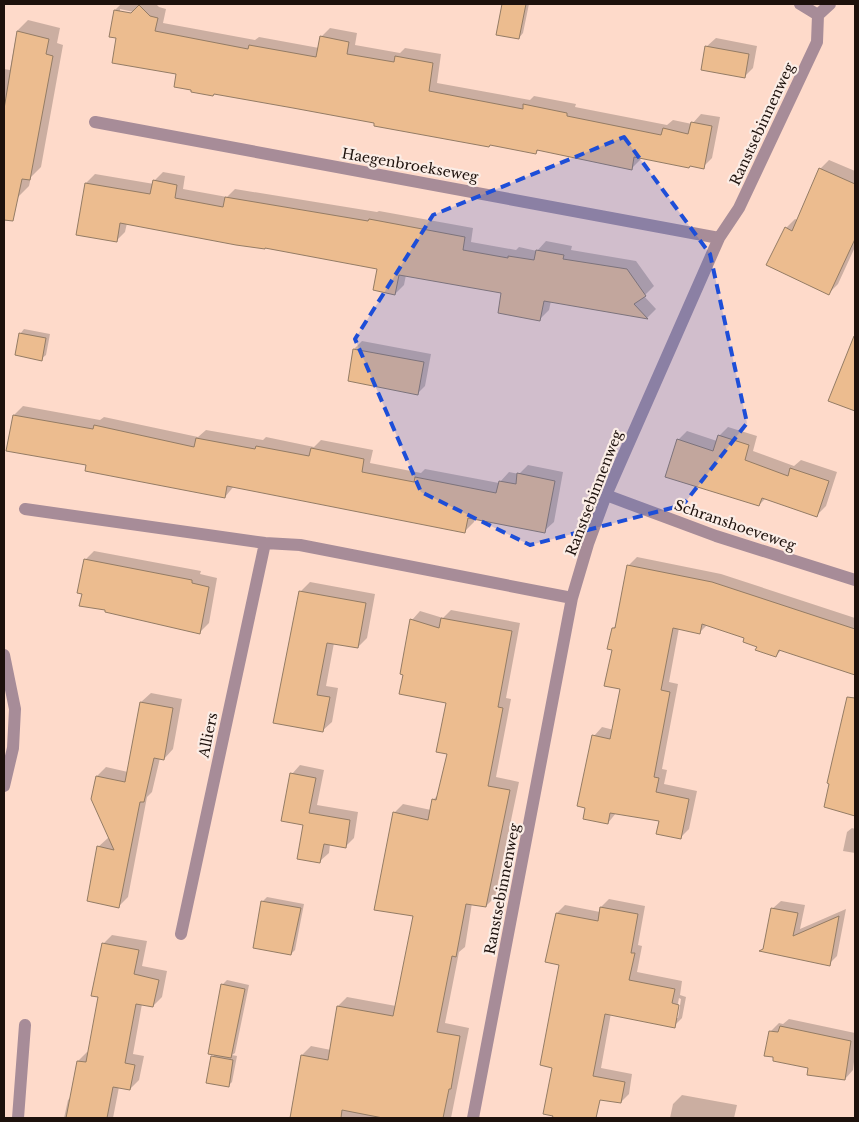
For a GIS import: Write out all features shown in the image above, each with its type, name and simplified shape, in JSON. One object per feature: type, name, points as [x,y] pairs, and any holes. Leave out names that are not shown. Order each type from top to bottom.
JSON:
[{"type":"street","points":[[800,4],[818,15],[830,4]]},
{"type":"street","name":"Ranstsebinnenweg","points":[[473,1118],[572,598],[588,544],[606,495],[719,238],[740,208],[817,42],[818,15]]},
{"type":"street","name":"Haegenbroekseweg","points":[[95,122],[719,238]]},
{"type":"street","name":"Schranshoeveweg","points":[[606,495],[716,536],[855,580]]},
{"type":"street","points":[[25,508],[265,543],[300,545],[572,598]]},
{"type":"street","name":"Alliers","points":[[181,934],[265,543]]},
{"type":"street","points":[[4,654],[15,709],[13,748],[4,786]]},
{"type":"street","points":[[18,1118],[25,1025]]},
{"type":"highlighted area","points":[[624,137],[710,254],[747,423],[683,505],[530,545],[421,492],[355,339],[433,215]]},
{"type":"building","points":[[502,4],[526,4],[519,39],[496,35]]},
{"type":"building","points":[[139,5],[150,16],[158,18],[155,31],[248,49],[249,45],[316,57],[320,36],[349,42],[347,54],[394,62],[395,56],[433,63],[429,91],[523,109],[523,104],[567,113],[567,116],[661,135],[663,128],[688,134],[691,122],[712,126],[704,169],[690,166],[689,168],[634,157],[632,170],[537,150],[536,154],[490,145],[489,147],[374,126],[374,123],[293,108],[214,94],[213,96],[191,92],[191,90],[174,87],[176,74],[112,63],[116,38],[109,37],[114,10],[131,13]]},
{"type":"building","points":[[17,31],[49,39],[46,54],[53,56],[30,180],[22,179],[13,221],[4,220],[4,109]]},
{"type":"building","points":[[705,46],[749,54],[745,78],[701,70]]},
{"type":"building","points":[[819,168],[855,184],[855,239],[829,295],[766,265],[785,227],[792,231]]},
{"type":"building","points":[[153,180],[177,185],[175,198],[223,207],[225,197],[368,221],[369,219],[465,237],[463,250],[508,258],[508,256],[534,260],[536,250],[564,255],[563,259],[627,269],[646,296],[634,304],[648,319],[544,301],[540,321],[498,313],[501,293],[399,275],[395,295],[373,290],[377,269],[120,223],[117,242],[76,235],[85,183],[150,194]]},
{"type":"building","points":[[19,333],[46,338],[42,361],[15,355]]},
{"type":"building","points":[[855,336],[855,411],[828,401]]},
{"type":"building","points":[[353,349],[424,362],[418,395],[348,381]]},
{"type":"building","points":[[13,415],[93,429],[94,425],[194,447],[196,438],[255,449],[256,446],[309,456],[311,448],[364,459],[362,472],[414,482],[415,477],[496,493],[499,481],[516,484],[517,473],[555,481],[545,533],[468,518],[465,533],[227,486],[225,498],[85,471],[86,465],[6,451]]},
{"type":"building","points":[[718,435],[749,445],[745,460],[788,476],[790,468],[829,481],[817,517],[762,498],[759,506],[665,477],[677,439],[713,451]]},
{"type":"building","points":[[84,559],[192,580],[192,583],[209,587],[200,634],[105,612],[105,610],[79,606],[82,594],[77,593]]},
{"type":"building","points":[[627,565],[712,582],[855,629],[855,675],[779,650],[776,657],[755,650],[757,647],[743,642],[744,638],[702,624],[700,634],[673,628],[661,690],[670,692],[654,777],[659,778],[656,792],[689,799],[681,839],[656,834],[659,821],[610,813],[608,824],[583,819],[585,808],[577,806],[592,735],[610,739],[620,689],[604,686],[612,650],[607,649],[612,628],[615,628]]},
{"type":"building","points":[[299,591],[366,603],[358,648],[327,643],[317,695],[330,697],[323,732],[273,723]]},
{"type":"building","points":[[441,618],[512,631],[498,707],[503,708],[488,786],[510,790],[486,907],[466,904],[456,957],[452,956],[437,1032],[460,1036],[451,1089],[449,1089],[443,1118],[383,1118],[342,1110],[341,1118],[290,1118],[301,1055],[328,1060],[337,1006],[393,1016],[413,916],[374,910],[393,812],[428,820],[432,799],[436,800],[447,754],[436,752],[446,703],[399,694],[403,675],[400,674],[410,619],[439,628]]},
{"type":"building","points":[[847,697],[855,698],[855,816],[824,807],[829,784],[827,783]]},
{"type":"building","points":[[140,702],[173,708],[164,760],[154,758],[144,802],[140,802],[119,908],[87,901],[97,846],[114,850],[91,799],[96,776],[125,782]]},
{"type":"building","points":[[290,773],[316,778],[309,813],[350,820],[346,848],[324,844],[320,863],[297,859],[303,825],[281,821]]},
{"type":"building","points":[[261,901],[301,908],[291,955],[253,948]]},
{"type":"building","points":[[600,907],[638,914],[631,953],[635,953],[629,980],[675,989],[672,1003],[679,1005],[675,1028],[605,1014],[593,1076],[625,1082],[621,1103],[600,1100],[596,1118],[552,1118],[553,1116],[543,1114],[552,1068],[540,1065],[559,965],[545,962],[556,913],[598,921]]},
{"type":"building","points":[[771,908],[798,913],[793,936],[839,916],[830,966],[759,951],[763,949]]},
{"type":"building","points":[[102,943],[139,950],[134,974],[159,980],[153,1007],[136,1004],[125,1063],[135,1065],[130,1090],[113,1087],[107,1118],[66,1118],[77,1061],[86,1062],[98,997],[91,996]]},
{"type":"building","points":[[221,984],[245,989],[231,1058],[208,1054]]},
{"type":"building","points":[[780,1026],[851,1041],[845,1080],[807,1075],[808,1068],[773,1061],[773,1057],[764,1056],[769,1031],[778,1032]]},
{"type":"building","points":[[211,1056],[233,1060],[229,1087],[206,1083]]}]
